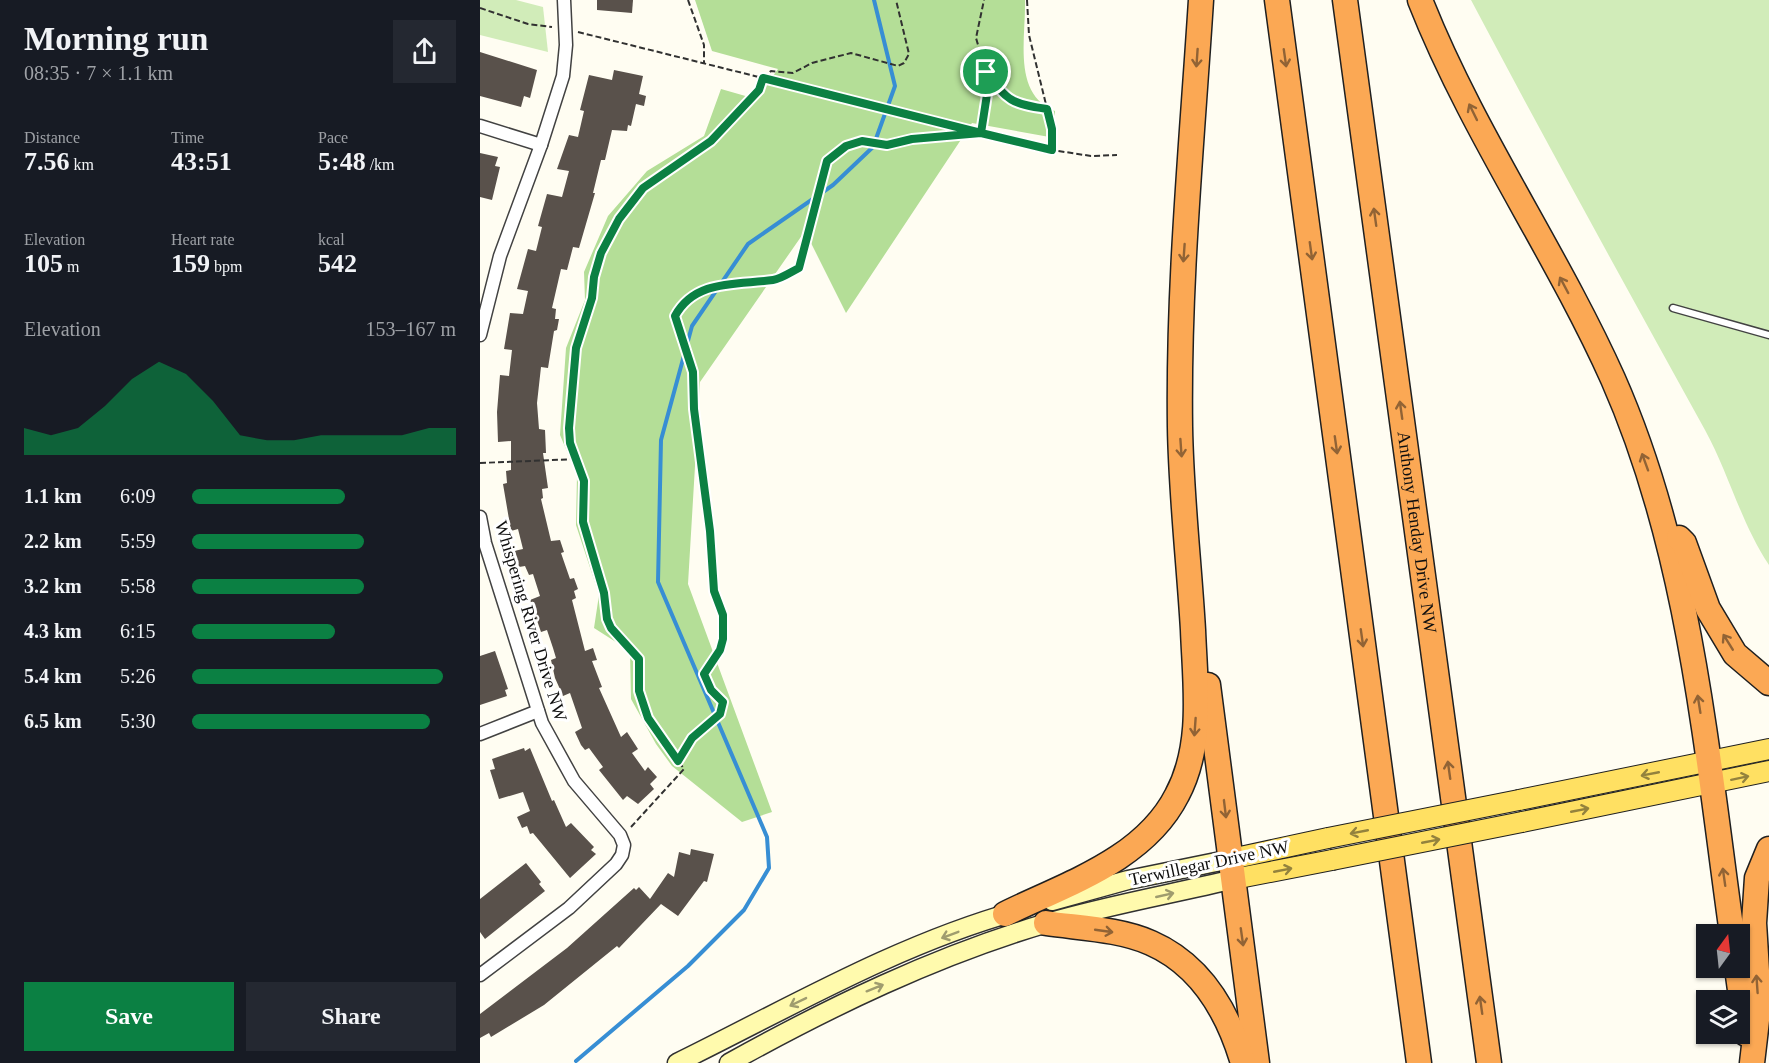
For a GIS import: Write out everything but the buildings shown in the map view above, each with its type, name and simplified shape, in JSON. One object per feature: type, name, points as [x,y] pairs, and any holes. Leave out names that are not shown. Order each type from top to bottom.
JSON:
[{"type":"highway","points":[[1005,914],[1113,862],[1160,821],[1177,795],[1191,761],[1196,724],[1187,522],[1180,428],[1182,288],[1201,0]]},
{"type":"highway","points":[[1277,0],[1419,1063]]},
{"type":"highway","name":"Anthony Henday Drive NW","points":[[1346,0],[1489,1063]]},
{"type":"highway","points":[[1420,0],[1483,133],[1613,380],[1663,518],[1675,567],[1709,773],[1731,924]]},
{"type":"highway","points":[[1663,518],[1684,543],[1708,609],[1736,654],[1769,683]]},
{"type":"highway","points":[[1187,522],[1257,1063]]},
{"type":"highway","points":[[1752,1063],[1759,1003],[1754,922],[1757,878],[1769,849]]},
{"type":"highway","points":[[1047,923],[1127,936],[1150,942],[1172,954],[1195,971],[1218,1002],[1234,1034],[1243,1063]]},
{"type":"highway","points":[[1738,978],[1747,1063]]},
{"type":"main road","name":"Terwillegar Drive NW","points":[[677,1063],[847,977],[1005,914],[1128,880],[1332,861],[1522,822],[1709,773],[1769,749]]},
{"type":"main road","name":"Terwillegar Drive NW","points":[[729,1063],[864,993],[946,959],[1047,923],[1232,869],[1328,838],[1520,800],[1709,773],[1769,771]]},
{"type":"street","points":[[480,335],[483,306],[542,145],[562,76],[567,29],[564,0]]},
{"type":"street","points":[[480,126],[542,145]]},
{"type":"street","name":"Whispering River Drive NW","points":[[480,517],[483,551],[542,723],[574,781],[622,839]]},
{"type":"street","points":[[480,734],[538,711]]},
{"type":"street","points":[[480,975],[568,908],[616,864],[622,855],[622,839]]},
{"type":"lane","points":[[1674,308],[1769,335]]},
{"type":"path","points":[[688,0],[704,45],[704,64]]},
{"type":"path","points":[[622,839],[634,822],[684,769],[648,718],[639,691],[639,659],[611,628],[607,619],[604,593],[583,522],[584,481],[569,428],[573,368],[601,253],[619,219],[643,188],[711,141],[759,90],[763,78],[771,71],[793,73],[812,63],[851,53],[898,66],[904,63],[909,54],[896,0]]},
{"type":"path","points":[[981,133],[988,88],[976,38],[984,0]]},
{"type":"path","points":[[1027,0],[1029,35],[1052,129],[1052,150]]},
{"type":"path","points":[[480,8],[528,24],[567,29],[1052,150],[1075,154],[1117,155]]},
{"type":"path","points":[[986,72],[998,88],[1016,104],[1047,109]]},
{"type":"path","points":[[678,761],[692,738],[720,714],[723,702],[711,690],[704,674],[720,650],[723,639],[723,615],[714,591],[710,531],[694,409],[693,372],[675,316],[688,299],[714,286],[737,281],[776,280],[799,268],[827,161],[846,146],[862,141],[887,145],[912,139],[981,133]]},
{"type":"path","points":[[480,463],[576,459]]},
{"type":"green space","points":[[480,0],[516,0],[543,7],[548,52],[480,35]]},
{"type":"green space","points":[[695,0],[1025,0],[1024,63],[1027,78],[1032,92],[1041,103],[1055,111],[1055,138],[972,123],[846,313],[805,231],[700,382],[688,584],[772,812],[742,822],[672,766],[656,744],[631,699],[630,651],[594,628],[599,595],[576,525],[577,475],[560,435],[566,348],[585,300],[584,272],[608,216],[647,171],[704,136],[721,89],[756,99],[778,69],[712,51]]},
{"type":"green space","points":[[1471,0],[1769,0],[1769,565],[1759,549],[1705,430]]},
{"type":"waterway","points":[[576,1061],[688,966],[744,910],[769,868],[767,837],[658,582],[661,440],[692,326],[748,244],[833,185],[873,147],[895,86],[874,0]]},
{"type":"route","points":[[986,72],[988,88],[981,133],[763,78],[759,90],[711,141],[643,188],[619,219],[601,253],[594,277],[592,298],[576,348],[570,412],[570,443],[584,481],[583,522],[604,593],[607,619],[611,628],[639,659],[639,691],[648,718],[678,761],[692,738],[720,714],[723,702],[711,690],[704,674],[720,650],[723,639],[723,615],[714,591],[710,531],[694,409],[693,372],[691,360],[681,341],[675,316],[688,299],[714,286],[737,281],[776,280],[799,268],[827,161],[846,146],[862,141],[887,145],[912,139],[981,133],[1052,150],[1052,129],[1047,109],[1016,104],[998,88],[986,72]]}]
